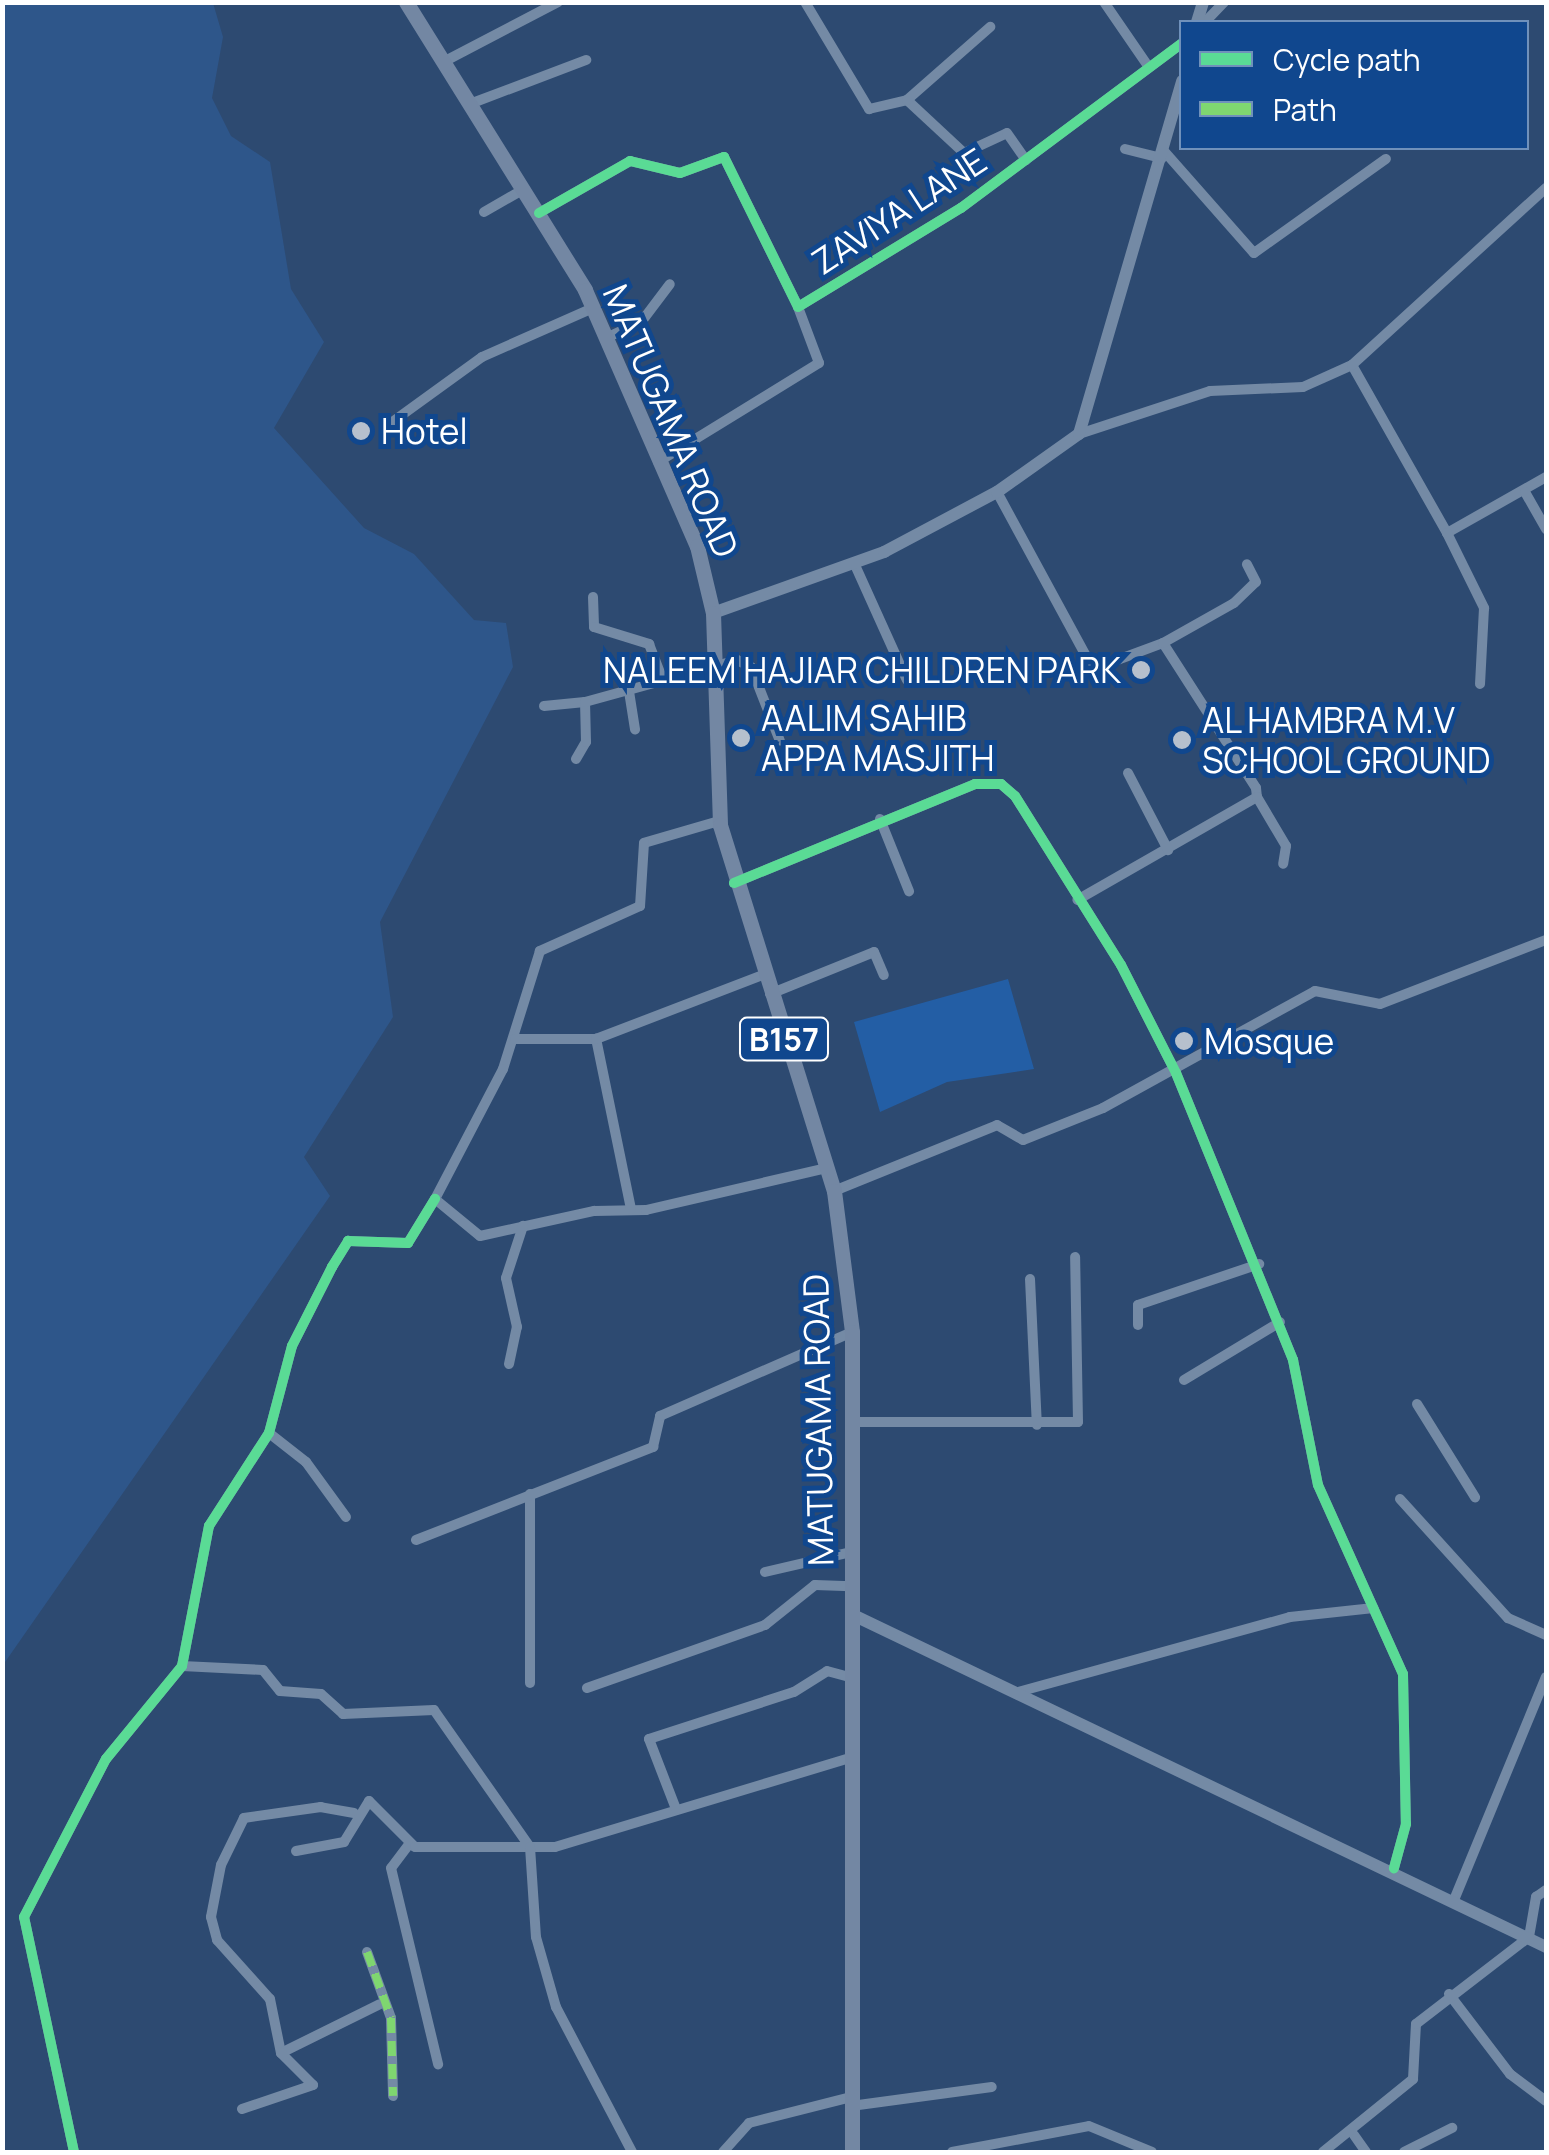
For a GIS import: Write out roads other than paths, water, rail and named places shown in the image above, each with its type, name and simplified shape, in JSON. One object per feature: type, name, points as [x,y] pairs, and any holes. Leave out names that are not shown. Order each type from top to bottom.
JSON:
[{"type":"main road","name":"MATUGAMA ROAD","points":[[406,2],[449,59],[593,308],[697,546],[713,613],[719,821],[734,883],[834,1191],[852,1332],[848,1758],[852,2152]]},
{"type":"street","points":[[449,59],[558,2]]},
{"type":"street","points":[[804,2],[868,109],[907,100],[990,27]]},
{"type":"street","points":[[1104,2],[1148,66]]},
{"type":"street","name":"ZAVIYA LANE","points":[[539,213],[630,160],[680,174],[724,157],[798,307],[1026,160],[1179,45]]},
{"type":"street","points":[[475,102],[586,60]]},
{"type":"street","points":[[1079,434],[1179,93]]},
{"type":"street","points":[[907,100],[964,153],[1007,133],[1026,160]]},
{"type":"street","points":[[1125,149],[1163,154],[1250,252],[1386,159]]},
{"type":"street","points":[[484,212],[525,188]]},
{"type":"street","points":[[713,613],[854,565],[997,492],[1079,434],[1210,391],[1303,387],[1352,365],[1546,188]]},
{"type":"street","points":[[606,338],[642,321],[670,284]]},
{"type":"street","points":[[658,462],[820,363],[798,307]]},
{"type":"street","points":[[384,428],[482,357],[593,308]]},
{"type":"street","points":[[1352,365],[1447,532],[1484,608],[1480,684]]},
{"type":"street","points":[[1447,532],[1546,477]]},
{"type":"street","points":[[997,492],[1093,669],[1163,643],[1234,603],[1256,582],[1246,564]]},
{"type":"street","points":[[1525,492],[1546,529]]},
{"type":"street","points":[[854,565],[907,680]]},
{"type":"street","points":[[593,598],[594,628],[649,644],[662,678]]},
{"type":"street","points":[[1163,643],[1286,846],[1283,864]]},
{"type":"street","points":[[544,706],[585,702],[628,685],[712,662],[745,660],[780,741]]},
{"type":"street","points":[[628,685],[635,729]]},
{"type":"street","points":[[576,759],[586,742],[585,702]]},
{"type":"street","points":[[1128,773],[1168,850]]},
{"type":"street","points":[[734,883],[880,818],[975,784],[1001,784],[1077,900],[1176,1073],[1259,1264],[1280,1322],[1318,1485],[1403,1674],[1406,1824],[1394,1868]]},
{"type":"street","points":[[1077,900],[1257,797]]},
{"type":"street","points":[[880,818],[909,891]]},
{"type":"street","points":[[74,2152],[24,1917],[106,1760],[182,1666],[209,1526],[269,1433],[292,1346],[348,1241],[408,1243],[435,1199],[515,1039],[540,950],[640,906],[644,843],[719,821]]},
{"type":"street","points":[[834,1191],[997,1125],[1024,1140],[1176,1073],[1315,991],[1380,1004],[1546,940]]},
{"type":"street","points":[[770,994],[874,952],[884,975]]},
{"type":"street","points":[[515,1039],[596,1039],[763,975]]},
{"type":"street","points":[[596,1039],[631,1209]]},
{"type":"street","points":[[435,1199],[480,1236],[826,1168]]},
{"type":"street","points":[[509,1364],[518,1327],[506,1278],[523,1226]]},
{"type":"street","points":[[852,1422],[1078,1422],[1075,1257]]},
{"type":"street","points":[[1138,1325],[1138,1306],[1259,1264]]},
{"type":"street","points":[[1030,1279],[1037,1425]]},
{"type":"street","points":[[1184,1380],[1280,1322]]},
{"type":"street","points":[[416,1540],[653,1447],[660,1416],[852,1332]]},
{"type":"street","points":[[1418,1404],[1476,1497]]},
{"type":"street","points":[[269,1433],[306,1462],[346,1516]]},
{"type":"street","points":[[530,1494],[530,1683]]},
{"type":"street","points":[[1400,1499],[1508,1618],[1546,1634]]},
{"type":"street","points":[[765,1572],[851,1552]]},
{"type":"street","points":[[587,1688],[765,1624],[815,1585],[851,1586]]},
{"type":"street","points":[[1018,1692],[1290,1617],[1374,1608]]},
{"type":"street","points":[[851,1614],[1394,1868],[1546,1947]]},
{"type":"street","points":[[182,1666],[263,1670],[280,1691],[321,1694],[343,1714],[434,1710],[530,1847],[536,1937],[556,2007],[632,2152]]},
{"type":"street","points":[[676,1809],[648,1739],[794,1692],[826,1671],[850,1677]]},
{"type":"street","points":[[1454,1900],[1546,1677]]},
{"type":"street","points":[[296,1851],[344,1842],[354,1814],[376,1801],[410,1843],[530,1847],[848,1758]]},
{"type":"street","points":[[242,2108],[313,2086],[281,2053],[258,1978],[217,1940],[211,1917],[220,1865],[244,1818],[321,1807],[354,1814]]},
{"type":"street","points":[[410,1843],[391,1868],[438,2064]]},
{"type":"street","points":[[1322,2152],[1354,2136],[1413,2078],[1416,2024],[1449,1994],[1529,1936],[1536,1897],[1546,1890]]},
{"type":"street","points":[[367,1952],[380,2004],[391,2018],[393,2096]]},
{"type":"street","points":[[1449,1994],[1510,2074],[1546,2102]]},
{"type":"street","points":[[281,2053],[380,2004]]},
{"type":"street","points":[[723,2152],[750,2122],[851,2101],[992,2087]]},
{"type":"street","points":[[952,2152],[1089,2126],[1152,2152]]},
{"type":"street","points":[[1404,2152],[1452,2128]]},
{"type":"street","points":[[1354,2136],[1366,2152]]},
{"type":"place","name":"Hotel","points":[[361,431]]},
{"type":"place","name":"NALEEM HAJIAR CHILDREN PARK","points":[[1141,670]]},
{"type":"place","name":"AALIM SAHIB APPA MASJITH","points":[[741,738]]},
{"type":"place","name":"AL HAMBRA M.V SCHOOL GROUND","points":[[1182,740]]},
{"type":"place","name":"Mosque","points":[[1184,1041]]}]
